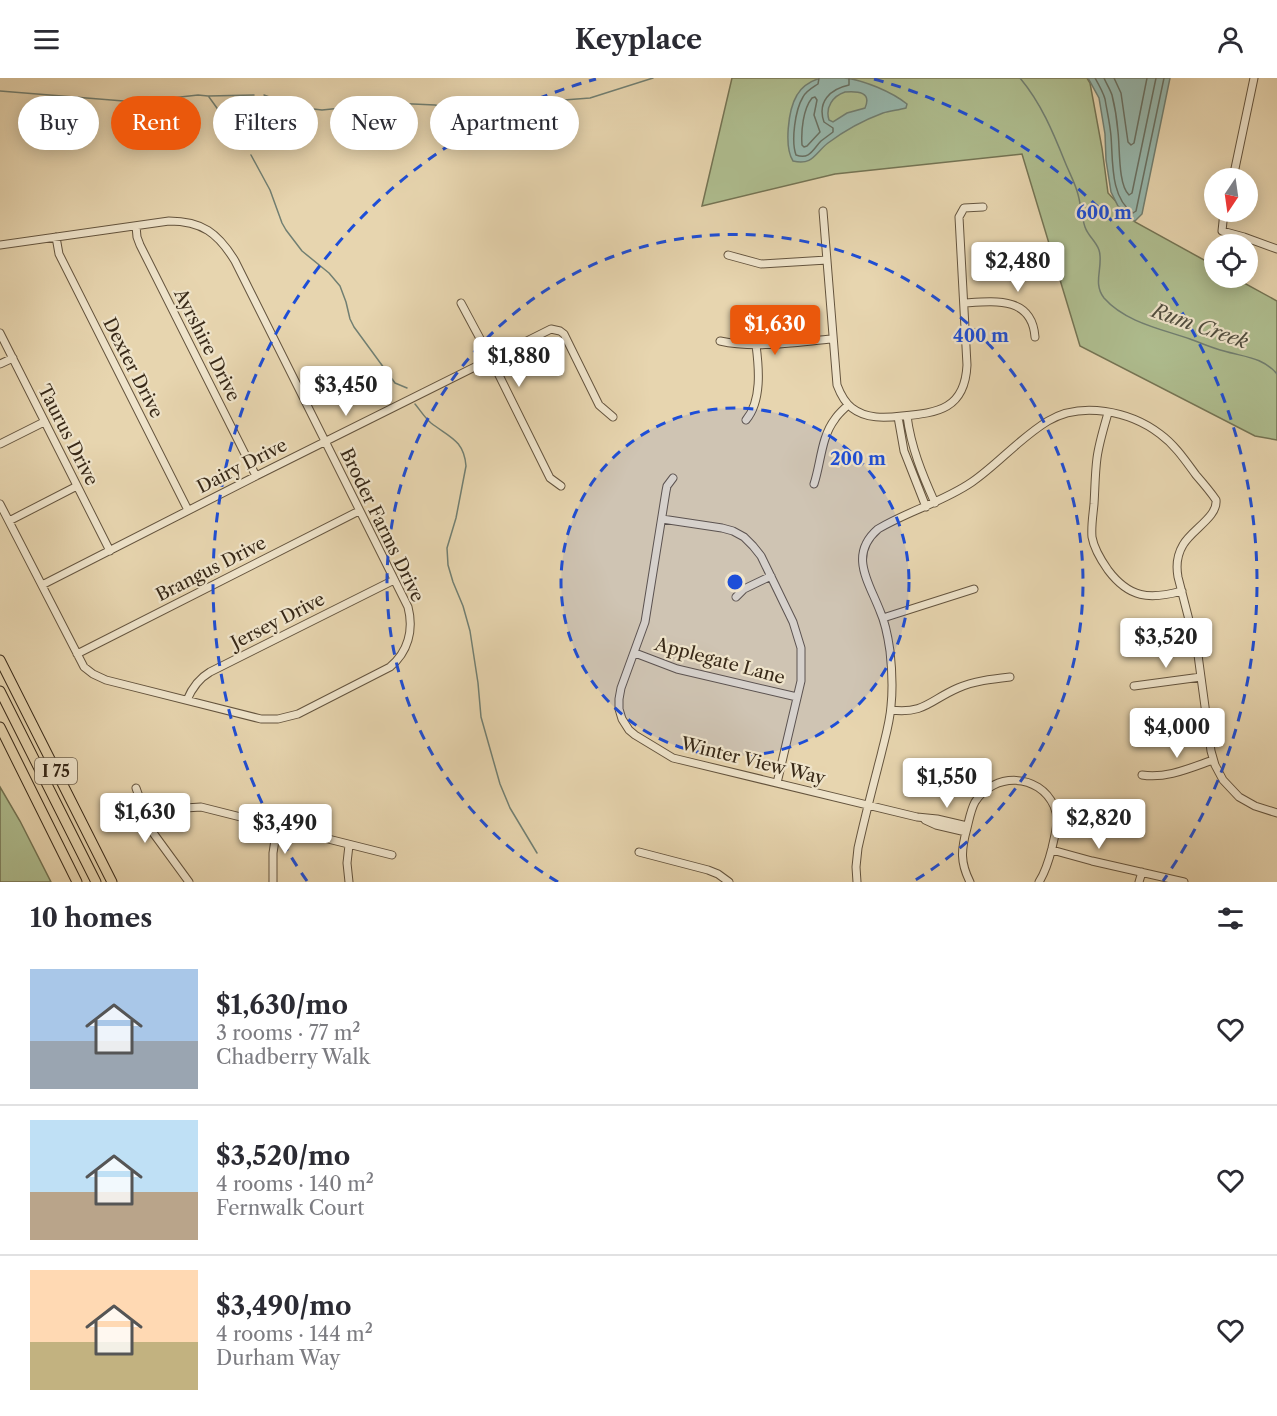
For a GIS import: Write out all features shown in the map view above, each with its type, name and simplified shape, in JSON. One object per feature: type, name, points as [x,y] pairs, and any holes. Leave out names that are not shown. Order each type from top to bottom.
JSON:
[{"type":"highway","name":"I 75","points":[[0,660],[112,882]]},
{"type":"highway","points":[[0,691],[96,882]]},
{"type":"highway","name":"I 75","points":[[0,727],[77,882]]},
{"type":"street","points":[[1235,168],[1254,78]]},
{"type":"street","points":[[823,211],[836,381],[841,394],[853,410],[867,415],[898,417],[931,414],[944,408],[951,404],[966,380],[959,217],[964,208],[983,207]]},
{"type":"street","name":"Broder Farms Drive","points":[[0,245],[169,221],[186,222],[205,228],[220,239],[235,261],[408,607],[411,624],[407,645],[397,661],[390,667],[298,714],[278,719],[261,719],[106,680],[84,667],[0,504]]},
{"type":"street","points":[[1223,222],[1222,231],[1277,249]]},
{"type":"street","name":"Ayrshire Drive","points":[[136,226],[140,245],[256,476]]},
{"type":"street","name":"Dexter Drive","points":[[56,237],[59,254],[188,510]]},
{"type":"street","points":[[728,255],[761,264],[827,260]]},
{"type":"street","points":[[964,303],[998,301],[1015,305],[1026,314],[1032,323],[1035,337]]},
{"type":"street","points":[[461,303],[550,478],[561,486]]},
{"type":"street","name":"Dairy Drive","points":[[42,585],[551,329],[560,331],[566,338],[599,405],[613,417]]},
{"type":"street","name":"Taurus Drive","points":[[0,333],[110,551]]},
{"type":"street","points":[[720,341],[738,345],[756,345],[832,339]]},
{"type":"street","points":[[746,420],[757,396],[756,345]]},
{"type":"street","points":[[0,364],[12,358]]},
{"type":"street","points":[[814,484],[830,426],[848,405]]},
{"type":"street","points":[[857,882],[857,853],[891,710],[892,681],[891,659],[883,618],[862,567],[865,545],[878,529],[952,495],[973,481],[1041,426],[1063,414],[1081,410],[1108,412],[1141,423],[1165,438],[1215,498],[1216,506],[1213,513],[1186,539],[1181,548],[1177,569],[1196,647],[1213,760],[1223,780],[1239,797],[1255,806],[1277,813]]},
{"type":"street","points":[[1108,412],[1096,461],[1092,532],[1096,549],[1113,576],[1128,590],[1148,596],[1162,596],[1182,591]]},
{"type":"street","points":[[907,416],[916,459],[935,503]]},
{"type":"street","points":[[898,417],[901,440],[908,463],[926,507]]},
{"type":"street","points":[[0,444],[44,422]]},
{"type":"street","points":[[908,463],[916,459]]},
{"type":"street","name":"Winter View Way","points":[[673,478],[667,486],[647,612],[619,699],[622,719],[629,730],[674,758],[922,818],[936,825],[966,829]]},
{"type":"street","points":[[9,521],[77,486]]},
{"type":"street","name":"Brangus Drive","points":[[77,654],[359,511]]},
{"type":"street","points":[[662,519],[722,528],[748,541],[757,550],[793,622],[802,658],[801,681],[777,783]]},
{"type":"street","points":[[736,597],[748,587],[771,576]]},
{"type":"street","name":"Jersey Drive","points":[[187,700],[191,689],[210,672],[394,580]]},
{"type":"street","points":[[883,618],[974,589]]},
{"type":"street","name":"Applegate Lane","points":[[635,653],[677,669],[796,697]]},
{"type":"street","points":[[891,710],[918,710],[967,685],[1010,676]]},
{"type":"street","points":[[1134,686],[1201,677]]},
{"type":"street","points":[[1142,775],[1166,775],[1213,760]]},
{"type":"street","points":[[970,882],[962,864],[963,844],[974,803],[987,788],[1006,780],[1026,781],[1043,791],[1054,807],[1057,825],[1046,872],[1039,882]]},
{"type":"street","points":[[136,788],[146,820],[156,838],[189,882]]},
{"type":"street","points":[[146,820],[185,808],[201,807],[392,855]]},
{"type":"street","points":[[273,882],[273,853],[277,827]]},
{"type":"street","points":[[349,844],[347,863],[349,882]]},
{"type":"street","points":[[1052,850],[1184,882]]},
{"type":"street","points":[[639,852],[708,870],[729,882]]},
{"type":"street","points":[[1139,882],[1142,872]]},
{"type":"green space","points":[[732,78],[1087,78],[1090,83],[1102,148],[1108,193],[1135,222],[1204,260],[1204,288],[1253,288],[1277,301],[1277,440],[1255,436],[1080,346],[1022,154],[835,174],[702,206]]},
{"type":"green space","points":[[0,787],[20,821],[51,882],[0,882]]},
{"type":"water","points":[[820,78],[844,78],[869,84],[901,100],[907,104],[906,108],[883,113],[854,126],[805,162],[793,161],[788,138],[791,110],[799,92],[807,84]],"holes":[[[845,92],[859,92],[865,96],[867,103],[865,108],[847,113],[833,122],[829,120],[829,106],[834,99]]]},
{"type":"water","points":[[1088,78],[1170,78],[1142,214],[1135,221],[1131,220],[1118,206],[1111,192],[1099,98]]},
{"type":"waterway","name":"Rum Creek","points":[[264,95],[296,107],[322,110],[391,103],[435,105],[477,114],[526,131],[534,129],[549,107],[556,103],[564,100],[590,98],[653,78]]},
{"type":"waterway","name":"Rum Creek","points":[[1020,78],[1046,118],[1074,184],[1085,227],[1099,250],[1098,280],[1104,298],[1133,319],[1215,348],[1246,356],[1266,364],[1277,374]]},
{"type":"waterway","name":"Rum Creek","points":[[0,91],[136,102],[198,95],[254,95]]},
{"type":"waterway","points":[[209,97],[213,103]]},
{"type":"waterway","points":[[251,155],[270,190],[286,230],[302,251],[329,273],[340,286],[354,327],[395,383],[407,388]]},
{"type":"waterway","points":[[415,404],[429,421],[459,445],[465,457],[466,466],[456,518],[447,548],[448,565],[470,631],[481,717],[500,784],[510,808],[537,853]]}]
